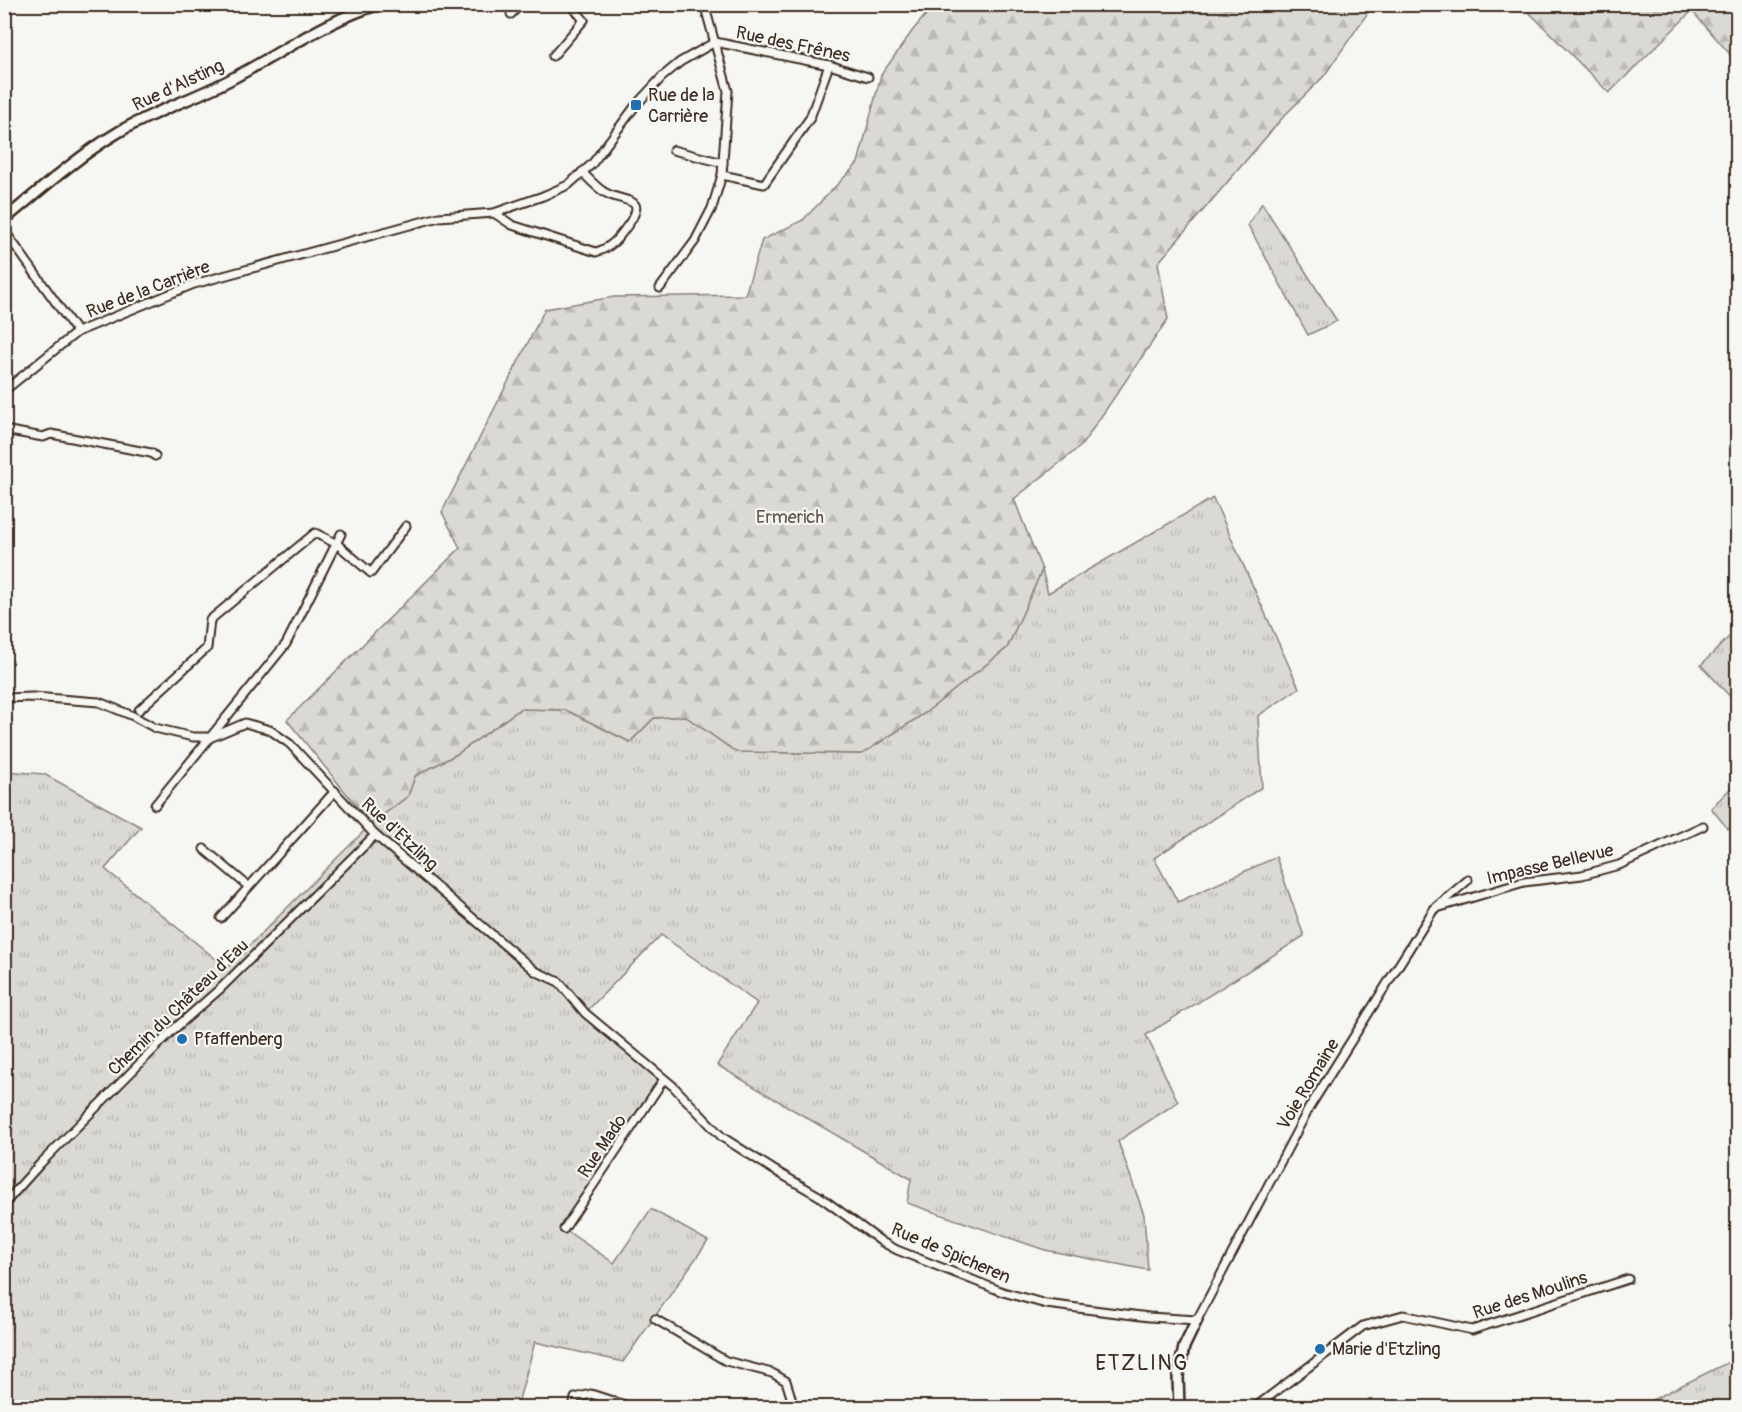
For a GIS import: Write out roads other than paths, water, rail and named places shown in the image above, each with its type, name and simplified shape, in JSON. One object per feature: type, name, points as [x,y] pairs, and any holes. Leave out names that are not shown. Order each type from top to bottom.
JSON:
[{"type":"main road","name":"Rue d'Alsting","points":[[4,220],[77,161],[116,134],[146,117],[227,82],[335,22],[380,4]]},
{"type":"main road","points":[[1179,1407],[1178,1376],[1184,1347],[1197,1320]]},
{"type":"street","points":[[511,15],[521,4]]},
{"type":"street","points":[[553,56],[584,20],[570,4]]},
{"type":"street","name":"Rue des Frênes","points":[[702,4],[705,7],[715,42],[829,65],[868,77]]},
{"type":"street","points":[[660,288],[695,241],[712,208],[722,175],[728,91],[715,42]]},
{"type":"street","name":"Rue de la Carrière","points":[[4,230],[77,332],[194,284],[439,217],[494,213],[543,196],[567,185],[592,164],[636,105],[662,77],[680,62],[715,42]]},
{"type":"street","points":[[722,175],[764,184],[810,118],[829,65]]},
{"type":"street","points":[[673,150],[723,163]]},
{"type":"street","points":[[494,213],[512,225],[596,252],[604,249],[615,242],[636,215],[637,209],[629,200],[602,191],[582,172]]},
{"type":"street","points":[[4,391],[77,332]]},
{"type":"street","points":[[4,430],[43,437],[62,436],[151,453],[155,456]]},
{"type":"street","points":[[139,710],[207,648],[210,620],[315,533],[337,544],[370,573],[406,526]]},
{"type":"street","points":[[155,806],[286,644],[341,534]]},
{"type":"street","name":"Rue d'Etzling","points":[[4,698],[33,697],[99,702],[155,728],[193,737],[212,737],[245,723],[270,730],[290,744],[375,835],[535,971],[559,982],[585,1013],[673,1086],[722,1137]]},
{"type":"street","points":[[221,918],[335,791]]},
{"type":"street","name":"Impasse Bellevue","points":[[1434,909],[1524,882],[1582,875],[1619,865],[1703,826]]},
{"type":"street","name":"Chemin du Château d'Eau","points":[[4,1204],[40,1164],[173,1030],[221,988],[375,835]]},
{"type":"street","points":[[204,849],[249,886]]},
{"type":"street","name":"Voie Romaine","points":[[1197,1320],[1309,1108],[1434,909],[1468,880]]},
{"type":"street","name":"Rue Mado","points":[[564,1229],[664,1079]]},
{"type":"street","name":"Rue de Spicheren","points":[[722,1137],[819,1196],[882,1242],[1003,1292],[1046,1304],[1149,1317],[1197,1320]]},
{"type":"street","name":"Rue des Moulins","points":[[1254,1407],[1363,1326],[1403,1315],[1472,1330],[1628,1279]]},
{"type":"street","points":[[655,1319],[726,1361],[772,1373],[786,1381],[791,1397],[789,1407]]},
{"type":"street","points":[[573,1407],[575,1398],[591,1394],[634,1407]]},
{"type":"waterway","points":[[1317,1401],[1335,1408]]},
{"type":"place","name":"Rue de la Carrière","points":[[636,105]]},
{"type":"place","name":"Pfaffenberg","points":[[182,1039]]},
{"type":"place","name":"Marie d'Etzling","points":[[1320,1349]]},
{"type":"district","name":"ETZLING","points":[[1142,1363]]},
{"type":"park label","name":"Ermerich","points":[[790,517]]}]
